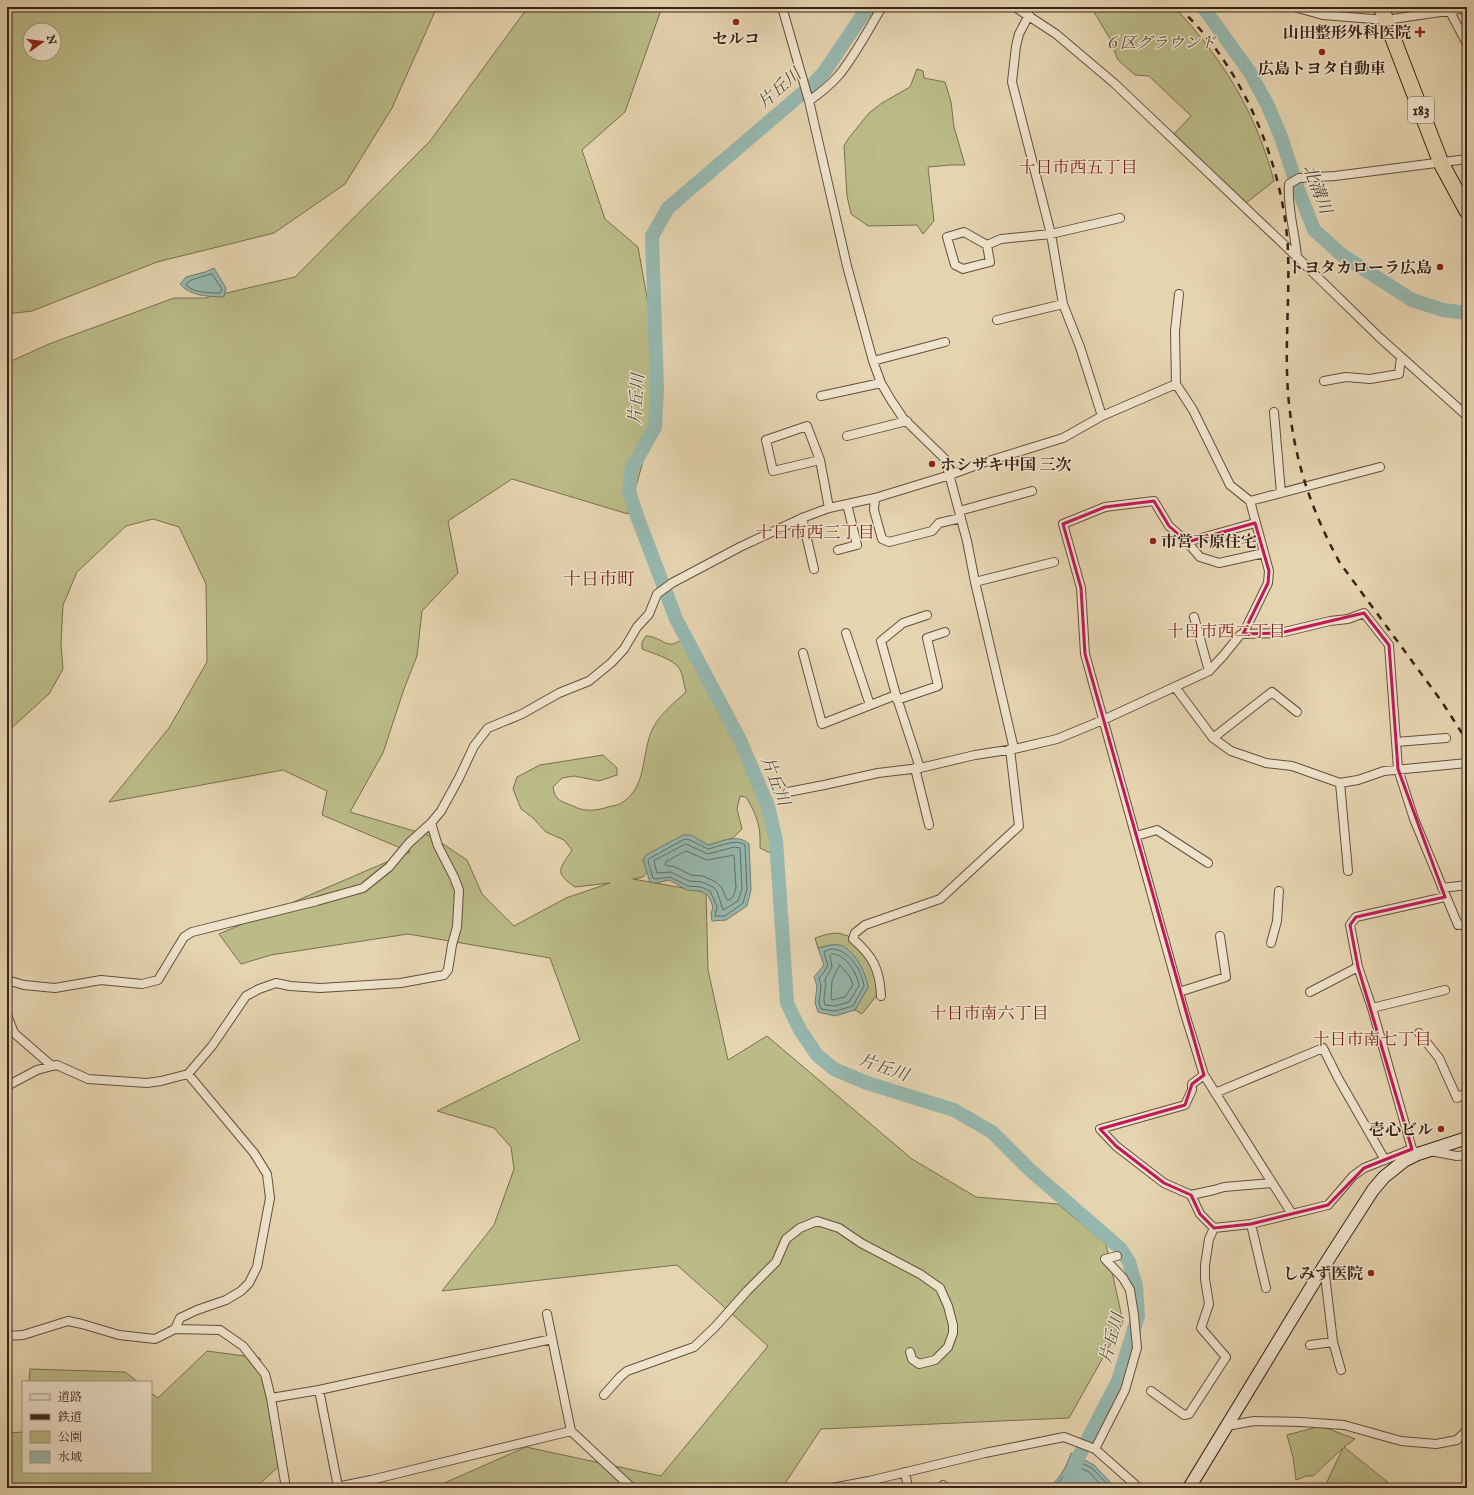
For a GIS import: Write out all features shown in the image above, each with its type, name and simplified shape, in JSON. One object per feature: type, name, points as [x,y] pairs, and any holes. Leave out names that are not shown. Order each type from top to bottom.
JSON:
[{"type":"highway","name":"183","points":[[1384,14],[1441,162],[1467,211]]},
{"type":"street","points":[[782,7],[808,99],[847,266],[873,361],[881,383],[891,400],[907,421],[945,459],[950,475],[968,541],[975,582],[1012,749],[1019,826],[940,899],[865,925],[855,932],[853,939],[870,956],[875,967],[880,979],[882,996]]},
{"type":"street","points":[[808,99],[822,92],[838,75],[861,43],[882,7]]},
{"type":"street","points":[[1015,7],[1056,34],[1114,84],[1401,357],[1467,416]]},
{"type":"street","points":[[1294,7],[1323,15],[1384,14],[1467,8]]},
{"type":"street","points":[[1449,9],[1467,44]]},
{"type":"street","points":[[1029,15],[1019,34],[1016,46],[1012,82],[1051,234],[1063,304],[1080,347],[1102,416]]},
{"type":"street","points":[[1297,257],[1296,241],[1288,199],[1289,184],[1299,178],[1335,176],[1467,159]]},
{"type":"street","points":[[987,245],[1001,239],[1051,234],[1120,218]]},
{"type":"street","points":[[964,232],[987,245],[990,262],[963,269],[955,265],[947,237],[964,232]]},
{"type":"street","points":[[1179,294],[1175,331],[1176,384],[1193,410],[1230,485],[1250,500],[1269,571],[1268,583],[1243,634]]},
{"type":"street","points":[[997,320],[1063,304]]},
{"type":"street","points":[[873,361],[945,342]]},
{"type":"street","points":[[1324,381],[1346,377],[1370,380],[1399,374],[1401,357]]},
{"type":"street","points":[[821,396],[881,383]]},
{"type":"street","points":[[7,980],[24,985],[55,988],[101,980],[142,984],[158,980],[184,937],[192,932],[363,888],[388,867],[409,843],[431,823],[441,811],[474,746],[488,728],[522,714],[559,693],[589,681],[624,650],[637,627],[649,614],[658,594],[668,586],[740,547],[802,518],[829,508],[875,498],[1063,438],[1102,416],[1176,384]]},
{"type":"street","points":[[1274,412],[1281,493]]},
{"type":"street","points":[[846,436],[907,421]]},
{"type":"street","points":[[820,460],[773,471],[766,440],[807,426],[820,460],[829,508]]},
{"type":"street","points":[[1250,500],[1380,467]]},
{"type":"street","points":[[875,498],[874,510],[882,539],[889,542],[932,531],[939,523],[960,514],[1032,491]]},
{"type":"street","points":[[1264,553],[1220,563],[1200,557],[1187,542],[1169,526],[1154,501],[1105,507],[1063,524],[1081,588],[1085,654],[1136,836],[1145,874],[1204,1075],[1292,1214]]},
{"type":"street","points":[[838,550],[857,545],[847,504]]},
{"type":"street","points":[[802,518],[814,569]]},
{"type":"street","points":[[1187,542],[1255,523]]},
{"type":"street","points":[[975,582],[1054,562]]},
{"type":"street","points":[[788,792],[878,773],[918,768],[1056,739],[1103,720],[1209,671],[1240,634],[1280,633],[1330,621],[1348,619],[1364,613],[1389,645],[1398,769],[1414,819],[1445,897],[1458,925],[1467,924]]},
{"type":"street","points":[[927,615],[903,623],[881,641],[918,768],[929,826]]},
{"type":"street","points":[[1194,617],[1209,671]]},
{"type":"street","points":[[803,653],[822,724],[870,705],[938,686],[927,638],[945,632]]},
{"type":"street","points":[[846,634],[870,705]]},
{"type":"street","points":[[1176,687],[1213,738],[1231,752],[1266,763],[1292,766],[1340,783],[1358,780],[1384,771],[1467,763]]},
{"type":"street","points":[[1213,738],[1272,692],[1297,712]]},
{"type":"street","points":[[1396,742],[1446,738]]},
{"type":"street","points":[[1340,783],[1348,871]]},
{"type":"street","points":[[7,1086],[37,1070],[57,1065],[88,1079],[147,1084],[188,1074],[212,1046],[246,996],[259,989],[276,983],[290,986],[320,988],[401,983],[444,975],[448,970],[452,945],[457,927],[459,890],[438,846],[431,823]]},
{"type":"street","points":[[1136,836],[1158,830],[1208,863]]},
{"type":"street","points":[[1442,888],[1467,885]]},
{"type":"street","points":[[1271,943],[1278,920],[1279,891]]},
{"type":"street","points":[[1419,1151],[1358,967],[1350,925],[1356,917],[1445,897]]},
{"type":"street","points":[[1179,992],[1226,977],[1220,936]]},
{"type":"street","points":[[1310,992],[1358,967]]},
{"type":"street","points":[[1372,1008],[1444,990]]},
{"type":"street","points":[[7,1015],[14,1033],[52,1066]]},
{"type":"street","points":[[1419,1033],[1439,1058],[1457,1098],[1467,1092]]},
{"type":"street","points":[[1215,1092],[1323,1048],[1338,1078],[1385,1160]]},
{"type":"street","points":[[175,1329],[180,1318],[196,1310],[226,1300],[241,1291],[250,1283],[257,1268],[270,1198],[267,1174],[254,1153],[188,1074]]},
{"type":"street","points":[[1204,1075],[1192,1084],[1192,1090],[1185,1104],[1100,1129],[1116,1146],[1164,1183],[1191,1194],[1214,1190],[1224,1186],[1272,1183]]},
{"type":"street","points":[[1214,1228],[1251,1224],[1328,1205],[1353,1176],[1364,1168],[1385,1160],[1467,1138]]},
{"type":"street","points":[[1189,1488],[1324,1266],[1373,1190],[1389,1173],[1419,1151],[1458,1156],[1467,1155]]},
{"type":"street","points":[[1191,1194],[1200,1214],[1214,1228]]},
{"type":"street","points":[[604,1395],[627,1371],[694,1347],[715,1327],[776,1262],[786,1239],[800,1228],[817,1221],[839,1228],[861,1243],[920,1274],[940,1288],[948,1306],[953,1325],[953,1333],[948,1347],[935,1360],[919,1364],[912,1359],[910,1352]]},
{"type":"street","points":[[1251,1224],[1266,1288]]},
{"type":"street","points":[[1151,1391],[1184,1414],[1188,1414],[1226,1357],[1201,1328],[1209,1304],[1205,1279],[1205,1265],[1209,1239],[1214,1228]]},
{"type":"street","points":[[1095,1449],[1125,1390],[1137,1348],[1130,1290],[1123,1278],[1105,1259],[1117,1256]]},
{"type":"street","points":[[1324,1266],[1333,1342],[1341,1370]]},
{"type":"street","points":[[547,1314],[571,1431],[632,1488]]},
{"type":"street","points":[[7,1336],[23,1335],[68,1321],[120,1335],[155,1339],[175,1329],[220,1330],[243,1346],[265,1374],[272,1398],[286,1488]]},
{"type":"street","points":[[272,1398],[319,1390],[552,1339]]},
{"type":"street","points":[[1310,1345],[1333,1342]]},
{"type":"street","points":[[319,1390],[335,1487],[373,1484],[571,1431]]},
{"type":"street","points":[[1227,1426],[1254,1421],[1344,1425],[1401,1441],[1436,1444],[1457,1440],[1467,1430]]},
{"type":"street","points":[[832,1488],[870,1484],[904,1472],[985,1453],[1064,1437],[1095,1449],[1138,1488]]},
{"type":"street","points":[[904,1472],[908,1488]]},
{"type":"highlighted area","points":[[1154,501],[1169,526],[1187,542],[1255,523],[1269,571],[1268,583],[1243,634],[1280,633],[1364,613],[1389,645],[1398,769],[1445,897],[1356,917],[1350,925],[1358,967],[1412,1149],[1364,1168],[1328,1205],[1251,1224],[1214,1228],[1200,1214],[1191,1195],[1164,1183],[1116,1146],[1100,1129],[1185,1105],[1192,1084],[1204,1075],[1085,654],[1081,588],[1063,524],[1105,507]]},
{"type":"green space","points":[[7,7],[437,7],[392,108],[345,184],[274,233],[157,262],[32,311],[7,314]]},
{"type":"green space","points":[[528,7],[662,7],[625,112],[582,150],[605,219],[638,247],[654,337],[654,423],[628,514],[512,479],[448,521],[458,573],[422,611],[417,656],[404,689],[383,753],[350,812],[431,836],[467,860],[482,894],[514,926],[566,898],[610,883],[575,887],[568,882],[561,874],[561,870],[572,850],[564,840],[546,832],[532,817],[521,809],[513,789],[517,777],[540,765],[603,755],[617,768],[617,775],[599,781],[574,776],[562,778],[553,787],[557,798],[577,808],[590,810],[618,805],[631,795],[637,787],[643,768],[649,737],[653,728],[663,713],[686,692],[679,668],[667,659],[642,649],[642,642],[646,636],[656,638],[668,644],[677,643],[682,639],[717,701],[747,765],[763,809],[772,854],[760,848],[760,834],[756,816],[746,797],[740,796],[737,809],[742,829],[733,838],[708,845],[691,836],[643,860],[648,872],[643,877],[633,879],[706,892],[708,970],[728,1060],[767,1036],[912,1159],[976,1197],[1058,1204],[1106,1244],[1123,1322],[1069,1418],[821,1429],[782,1488],[433,1488],[526,1447],[661,1476],[768,1346],[677,1265],[442,1291],[494,1225],[514,1169],[511,1147],[494,1128],[437,1111],[580,1040],[550,958],[408,934],[271,955],[241,964],[219,934],[410,852],[322,815],[327,791],[283,770],[109,802],[169,728],[207,662],[206,584],[179,527],[153,519],[126,526],[77,572],[63,605],[61,643],[63,669],[49,694],[7,732],[7,363],[49,344],[174,298],[205,298],[295,277],[430,141]]},
{"type":"green space","name":"６区グラウンド","points":[[1091,7],[1174,7],[1208,46],[1236,88],[1258,132],[1274,181],[1246,203],[1174,134],[1191,116],[1149,76],[1135,75],[1118,60],[1109,37]]},
{"type":"green space","points":[[917,69],[923,71],[924,78],[945,82],[951,102],[954,127],[965,165],[928,167],[934,221],[923,234],[917,225],[868,226],[851,214],[847,196],[844,146],[869,113],[882,103],[910,87]]},
{"type":"green space","points":[[838,933],[848,936],[869,958],[876,970],[877,995],[862,1014],[855,1010],[868,987],[837,945],[818,948],[815,938]]},
{"type":"green space","points":[[207,1351],[260,1358],[279,1466],[255,1488],[7,1488],[7,1433],[22,1432],[22,1473],[152,1473],[152,1394],[158,1398]]},
{"type":"green space","points":[[30,1369],[125,1372],[137,1381],[29,1381]]},
{"type":"green space","points":[[1321,1426],[1355,1439],[1344,1447],[1395,1488],[1324,1488],[1343,1448],[1313,1476],[1306,1476],[1296,1480],[1293,1457],[1287,1435]]},
{"type":"water","points":[[214,268],[226,288],[224,297],[195,294],[180,284],[186,277]]},
{"type":"water","points":[[683,835],[691,835],[708,845],[729,839],[740,839],[749,844],[751,890],[747,906],[726,920],[712,921],[711,914],[713,907],[708,895],[700,891],[687,890],[669,880],[656,883],[650,882],[643,860],[646,855]]},
{"type":"water","points":[[831,945],[842,945],[848,949],[860,964],[868,987],[855,1010],[835,1016],[818,1012],[815,1003],[817,986],[814,977],[824,965],[818,948]]},
{"type":"water","points":[[1071,1453],[1094,1465],[1116,1488],[1047,1488],[1062,1473]]},
{"type":"waterway","name":"片丘川","points":[[868,7],[825,71],[813,84],[668,208],[652,236],[657,390],[655,427],[631,470],[629,491],[676,619],[740,740],[768,806],[776,840],[787,1003],[800,1030],[817,1055],[834,1069],[867,1083],[954,1110],[992,1132],[1030,1170],[1120,1248],[1129,1262],[1136,1286],[1138,1316],[1118,1381],[1078,1458],[1066,1488]]},
{"type":"waterway","name":"北溝川","points":[[1203,7],[1249,71],[1268,106],[1281,137],[1298,189],[1314,230],[1342,255],[1412,300],[1443,310],[1467,313]]},
{"type":"railway","points":[[1178,7],[1201,30],[1222,57],[1240,87],[1256,119],[1269,152],[1279,186],[1285,219],[1288,252],[1287,372],[1290,412],[1297,452],[1314,509],[1340,563],[1442,702],[1467,741]]},
{"type":"place","name":"セルコ","points":[[736,22]]},
{"type":"place","name":"山田整形外科医院","points":[[1420,32]]},
{"type":"place","name":"広島トヨタ自動車","points":[[1322,52]]},
{"type":"place","name":"トヨタカローラ広島","points":[[1440,267]]},
{"type":"place","name":"ホシザキ中国 三次","points":[[932,464]]},
{"type":"place","name":"市営下原住宅","points":[[1153,541]]},
{"type":"place","name":"壱心ビル","points":[[1441,1129]]},
{"type":"place","name":"しみず医院","points":[[1371,1273]]},
{"type":"district","name":"十日市西五丁目","points":[[1078,167]]},
{"type":"district","name":"十日市西三丁目","points":[[815,532]]},
{"type":"district","name":"十日市町","points":[[599,579]]},
{"type":"district","name":"十日市西二丁目","points":[[1226,631]]},
{"type":"district","name":"十日市南六丁目","points":[[989,1013]]},
{"type":"district","name":"十日市南七丁目","points":[[1372,1039]]}]
